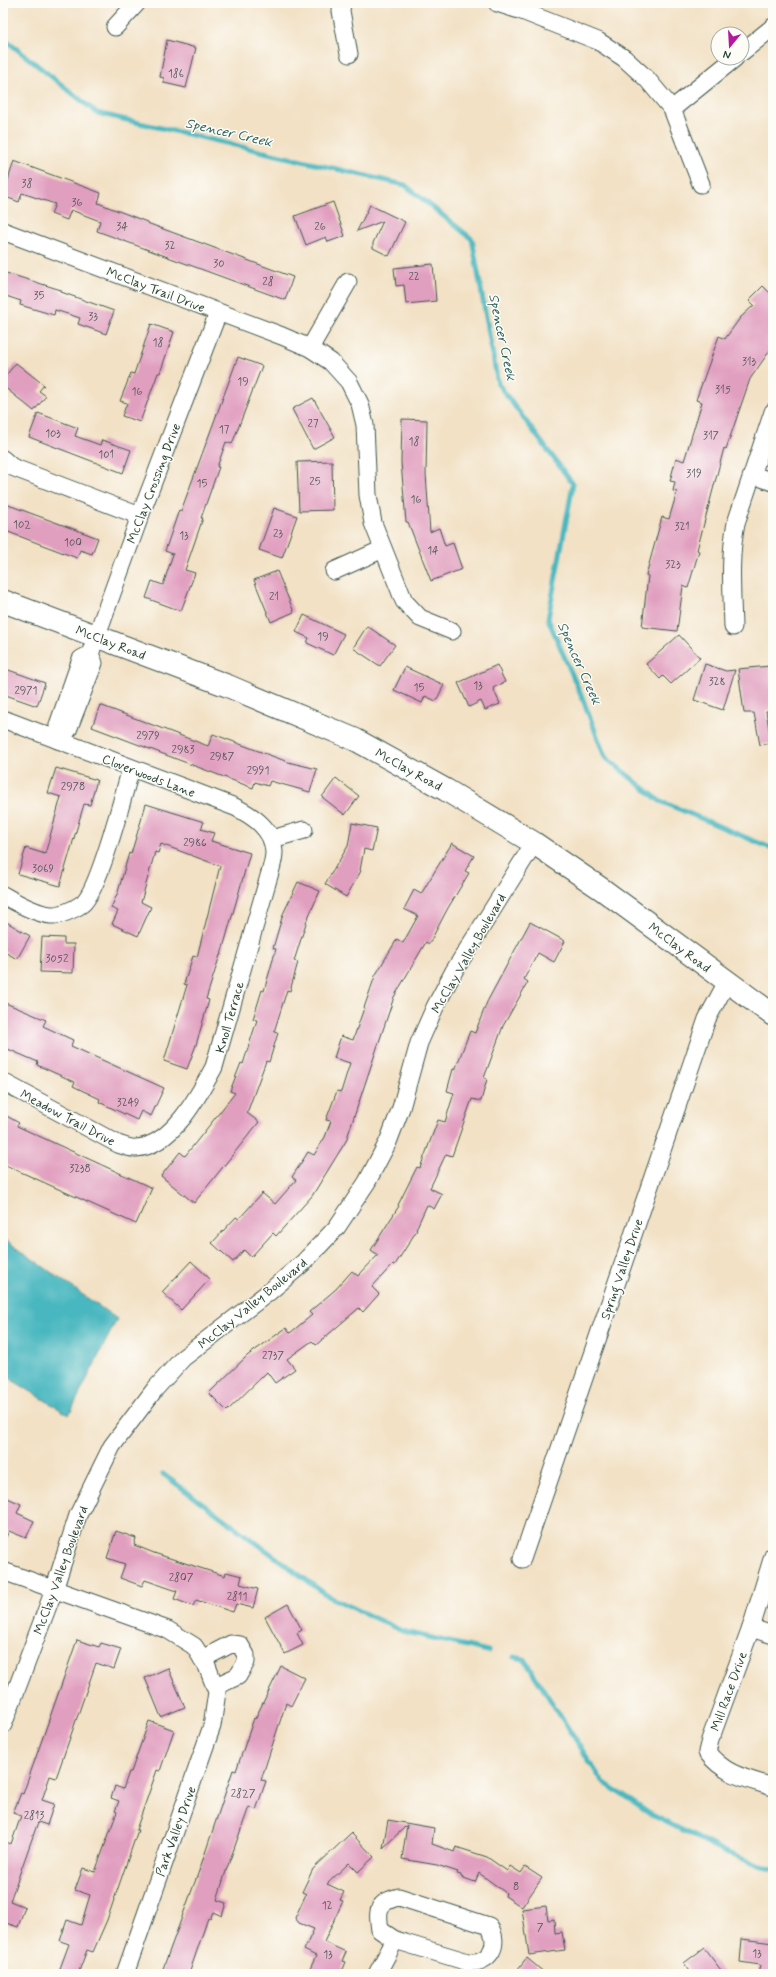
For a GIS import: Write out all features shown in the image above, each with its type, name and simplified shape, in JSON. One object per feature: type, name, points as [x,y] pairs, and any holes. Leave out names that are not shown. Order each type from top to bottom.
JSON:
[{"type":"main road","name":"McClay Road","points":[[3,601],[93,645],[256,698],[356,740],[446,790],[534,843],[603,890],[773,1015]]},
{"type":"street","points":[[115,28],[138,3]]},
{"type":"street","points":[[342,3],[341,11],[349,54]]},
{"type":"street","points":[[497,3],[522,11],[598,41],[624,58],[647,79],[672,109],[701,184]]},
{"type":"street","points":[[750,46],[773,27]]},
{"type":"street","points":[[672,109],[725,66]]},
{"type":"street","name":"McClay Trail Drive","points":[[3,231],[310,348],[331,362],[349,382],[360,404],[365,425],[368,495],[373,523],[404,601],[420,618],[452,630]]},
{"type":"street","points":[[310,348],[348,282]]},
{"type":"street","name":"McClay Crossing Drive","points":[[58,740],[68,730],[94,663],[93,645],[140,516],[218,313]]},
{"type":"street","points":[[733,626],[732,541],[736,523],[773,412]]},
{"type":"street","points":[[3,459],[12,467],[140,516]]},
{"type":"street","points":[[753,475],[773,482]]},
{"type":"street","points":[[334,571],[383,549]]},
{"type":"street","name":"Cloverwoods Lane","points":[[3,719],[235,807],[254,817],[273,846]]},
{"type":"street","points":[[3,895],[32,909],[51,915],[68,911],[83,903],[94,885],[107,848],[131,768]]},
{"type":"street","points":[[273,846],[304,830]]},
{"type":"street","name":"McClay Valley Boulevard","points":[[3,1724],[54,1590],[78,1515],[112,1446],[150,1396],[183,1358],[270,1292],[303,1263],[337,1227],[367,1182],[388,1142],[401,1108],[419,1043],[435,1007],[454,971],[534,843]]},
{"type":"street","name":"Knoll Terrace","points":[[136,1148],[153,1144],[166,1135],[179,1122],[202,1090],[214,1067],[269,876],[273,846]]},
{"type":"street","name":"Spring Valley Drive","points":[[522,1559],[707,1019],[727,982]]},
{"type":"street","name":"Meadow Trail Drive","points":[[3,1082],[118,1144],[136,1148]]},
{"type":"street","name":"Mill Race Drive","points":[[773,1556],[751,1628],[707,1752],[715,1763],[732,1774],[773,1787]]},
{"type":"street","name":"Park Valley Drive","points":[[3,1571],[168,1630],[194,1646],[208,1666],[216,1686],[217,1692],[212,1726],[124,1974]]},
{"type":"street","points":[[751,1628],[773,1635]]},
{"type":"street","points":[[202,1659],[231,1644],[240,1645],[244,1650],[246,1662],[238,1676],[216,1686]]},
{"type":"street","points":[[399,1897],[489,1926],[495,1940],[493,1949],[488,1956],[478,1963],[468,1962],[395,1940],[380,1930],[378,1911],[381,1905],[389,1899],[399,1897]]},
{"type":"street","points":[[376,1974],[395,1940]]},
{"type":"water","points":[[3,1238],[117,1319],[69,1415],[12,1380],[3,1371]]},
{"type":"building","points":[[167,40],[196,48],[186,88],[164,83],[164,78],[160,77]]},
{"type":"building","points":[[14,161],[101,193],[98,203],[147,223],[293,277],[285,300],[97,231],[100,221],[71,210],[67,220],[51,214],[55,204],[22,193],[19,202],[3,196]]},
{"type":"building","points":[[333,202],[345,236],[328,242],[326,237],[306,245],[295,216]]},
{"type":"building","points":[[370,205],[405,222],[389,256],[373,248],[373,243],[383,221],[357,231]]},
{"type":"building","points":[[433,264],[436,301],[406,304],[404,285],[396,286],[394,268]]},
{"type":"building","points":[[3,272],[61,290],[61,292],[114,311],[106,334],[78,324],[80,318],[55,310],[54,315],[20,305],[21,301],[3,295]]},
{"type":"building","points":[[763,286],[773,296],[773,346],[750,379],[726,449],[724,448],[697,550],[699,551],[688,588],[683,586],[677,631],[642,627],[648,576],[646,575],[662,517],[669,519],[677,492],[673,491],[675,482],[670,481],[676,458],[684,461],[702,402],[696,400],[719,336],[725,339],[740,318],[754,305],[749,300]]},
{"type":"building","points":[[151,324],[174,332],[160,373],[158,373],[140,422],[122,416],[127,403],[120,401],[131,373],[134,374]]},
{"type":"building","points":[[238,357],[262,366],[232,444],[226,442],[217,467],[219,467],[185,570],[195,573],[181,611],[146,598],[152,581],[163,585],[173,554],[165,551],[179,510],[181,511]]},
{"type":"building","points":[[16,363],[44,385],[39,391],[46,396],[34,411],[3,386],[3,379]]},
{"type":"building","points":[[313,398],[335,437],[313,449],[292,409]]},
{"type":"building","points":[[38,413],[78,428],[75,436],[100,445],[102,440],[131,450],[123,473],[29,437]]},
{"type":"building","points":[[402,419],[427,420],[426,474],[430,532],[439,528],[445,546],[453,543],[462,569],[431,581],[408,522],[406,522],[401,462]]},
{"type":"building","points":[[332,461],[333,510],[299,511],[297,462]]},
{"type":"building","points":[[3,503],[98,538],[92,554],[80,550],[77,558],[3,530]]},
{"type":"building","points":[[274,508],[297,516],[282,558],[259,550]]},
{"type":"building","points":[[277,571],[294,612],[271,622],[254,580]]},
{"type":"building","points":[[304,615],[344,634],[333,655],[307,643],[309,638],[296,632]]},
{"type":"building","points":[[367,626],[395,645],[380,666],[353,648]]},
{"type":"building","points":[[679,635],[700,658],[671,684],[663,676],[660,679],[646,664]]},
{"type":"building","points":[[705,664],[726,671],[735,670],[723,710],[694,700]]},
{"type":"building","points":[[497,665],[505,682],[493,688],[500,704],[485,710],[481,701],[469,707],[458,683]]},
{"type":"building","points":[[770,666],[773,710],[766,711],[771,743],[760,745],[754,713],[744,713],[738,669]]},
{"type":"building","points":[[405,667],[444,685],[436,701],[425,696],[422,703],[394,690]]},
{"type":"building","points":[[3,668],[45,683],[37,706],[3,694]]},
{"type":"building","points":[[100,705],[208,746],[213,734],[288,762],[317,769],[310,792],[270,781],[268,786],[255,782],[253,788],[92,727]]},
{"type":"building","points":[[56,768],[97,780],[90,805],[84,804],[60,886],[18,874],[26,848],[45,854],[61,797],[48,793]]},
{"type":"building","points":[[336,778],[359,796],[345,815],[322,797]]},
{"type":"building","points":[[146,804],[204,822],[201,829],[214,833],[211,841],[250,853],[221,955],[206,999],[209,1000],[196,1045],[187,1069],[164,1061],[187,985],[184,984],[193,956],[197,957],[220,866],[161,844],[158,853],[155,852],[141,902],[151,907],[138,936],[112,924],[118,911],[111,908],[118,892],[129,853],[131,854]]},
{"type":"building","points":[[352,823],[377,828],[372,851],[364,849],[361,871],[346,897],[325,884],[348,846]]},
{"type":"building","points":[[452,843],[474,856],[465,871],[469,873],[429,944],[426,942],[394,997],[346,1141],[312,1196],[276,1236],[273,1233],[251,1257],[244,1250],[233,1262],[212,1243],[236,1217],[239,1219],[262,1193],[275,1204],[296,1180],[292,1177],[308,1152],[314,1155],[325,1137],[331,1121],[326,1120],[337,1091],[341,1092],[350,1063],[334,1058],[341,1036],[353,1040],[375,976],[397,939],[403,943],[418,916],[404,909],[414,890],[421,894]]},
{"type":"building","points":[[298,882],[320,891],[307,920],[294,961],[298,962],[290,991],[287,990],[274,1032],[278,1033],[269,1062],[266,1061],[247,1113],[259,1122],[194,1203],[161,1176],[180,1152],[185,1156],[235,1093],[230,1091],[241,1063],[243,1064],[257,1020],[253,1019],[262,990],[264,991],[276,949],[273,948],[283,914]]},
{"type":"building","points":[[3,920],[30,936],[17,959],[3,951]]},
{"type":"building","points":[[530,922],[565,941],[554,962],[538,953],[524,979],[528,982],[503,1026],[484,1078],[487,1079],[481,1101],[472,1099],[452,1156],[446,1154],[430,1188],[442,1194],[434,1209],[427,1205],[416,1229],[417,1230],[395,1265],[393,1264],[372,1287],[379,1294],[363,1312],[359,1308],[316,1345],[312,1341],[287,1359],[295,1369],[275,1383],[267,1372],[227,1411],[209,1393],[247,1356],[286,1328],[290,1333],[312,1315],[309,1312],[336,1289],[352,1271],[358,1276],[378,1255],[371,1250],[399,1206],[398,1205],[417,1167],[420,1168],[438,1120],[445,1122],[454,1093],[447,1091],[453,1069],[455,1070],[470,1031],[475,1033],[487,1002]]},
{"type":"building","points":[[42,937],[64,938],[64,944],[74,944],[73,973],[40,972]]},
{"type":"building","points":[[3,1002],[46,1020],[43,1026],[73,1040],[71,1046],[164,1088],[151,1116],[141,1111],[137,1120],[99,1102],[100,1099],[73,1086],[75,1082],[37,1065],[38,1062],[3,1047]]},
{"type":"building","points":[[3,1114],[19,1123],[17,1126],[152,1188],[136,1224],[3,1164]]},
{"type":"building","points":[[191,1261],[210,1279],[181,1310],[162,1292]]},
{"type":"building","points":[[3,1496],[21,1504],[17,1513],[34,1521],[26,1538],[9,1531],[3,1543]]},
{"type":"building","points":[[116,1531],[136,1538],[134,1545],[154,1553],[225,1576],[226,1572],[242,1576],[240,1584],[258,1589],[253,1608],[236,1604],[233,1612],[196,1600],[193,1606],[174,1599],[177,1591],[145,1580],[142,1586],[120,1578],[125,1564],[107,1558]]},
{"type":"building","points":[[288,1604],[302,1630],[297,1633],[303,1645],[285,1654],[265,1617]]},
{"type":"building","points":[[77,1640],[99,1647],[101,1643],[121,1649],[114,1669],[96,1663],[56,1778],[50,1776],[42,1800],[54,1804],[47,1825],[38,1822],[10,1901],[25,1907],[18,1927],[3,1922],[3,1841],[11,1844],[21,1816],[13,1813],[21,1793],[23,1794]]},
{"type":"building","points":[[281,1666],[305,1678],[291,1706],[286,1703],[261,1780],[266,1781],[256,1810],[249,1807],[226,1871],[217,1900],[226,1903],[222,1916],[213,1912],[210,1919],[208,1918],[189,1974],[161,1974],[199,1871],[233,1770],[236,1771],[254,1718],[255,1719]]},
{"type":"building","points":[[168,1668],[185,1707],[161,1717],[145,1678]]},
{"type":"building","points":[[149,1721],[174,1730],[160,1771],[157,1770],[107,1920],[93,1952],[87,1950],[78,1974],[58,1974],[69,1944],[60,1941],[67,1920],[81,1925],[90,1895],[75,1890],[83,1868],[95,1872],[117,1812],[115,1811],[119,1801],[111,1798],[115,1786],[123,1789],[129,1772],[131,1772]]},
{"type":"building","points":[[388,1820],[434,1828],[432,1844],[454,1852],[456,1847],[487,1857],[507,1871],[510,1866],[521,1873],[525,1867],[542,1878],[522,1907],[505,1896],[506,1893],[479,1873],[475,1882],[461,1877],[461,1875],[457,1874],[458,1872],[437,1865],[402,1859],[407,1825],[383,1848]]},
{"type":"building","points":[[351,1833],[374,1857],[358,1872],[349,1863],[327,1884],[344,1892],[340,1900],[343,1901],[324,1942],[346,1952],[342,1961],[345,1962],[340,1974],[320,1974],[310,1969],[316,1956],[304,1950],[314,1929],[299,1923],[295,1918],[306,1894],[302,1892],[313,1869]]},
{"type":"building","points":[[546,1906],[548,1920],[554,1919],[555,1933],[562,1932],[565,1950],[529,1955],[522,1909]]},
{"type":"building","points":[[742,1939],[773,1943],[773,1974],[758,1974],[760,1965],[740,1962]]},
{"type":"building","points":[[704,1948],[724,1974],[692,1974],[684,1963]]},
{"type":"building","points":[[527,1958],[546,1974],[515,1974]]},
{"type":"waterway","name":"Spencer Creek","points":[[3,38],[97,113],[405,185],[472,239],[498,384],[573,484],[548,619],[584,702],[605,757],[660,801],[773,849]]},
{"type":"waterway","points":[[163,1474],[328,1596],[402,1631],[488,1651]]},
{"type":"waterway","points":[[514,1657],[524,1659],[602,1781],[650,1814],[734,1856],[773,1869]]}]
